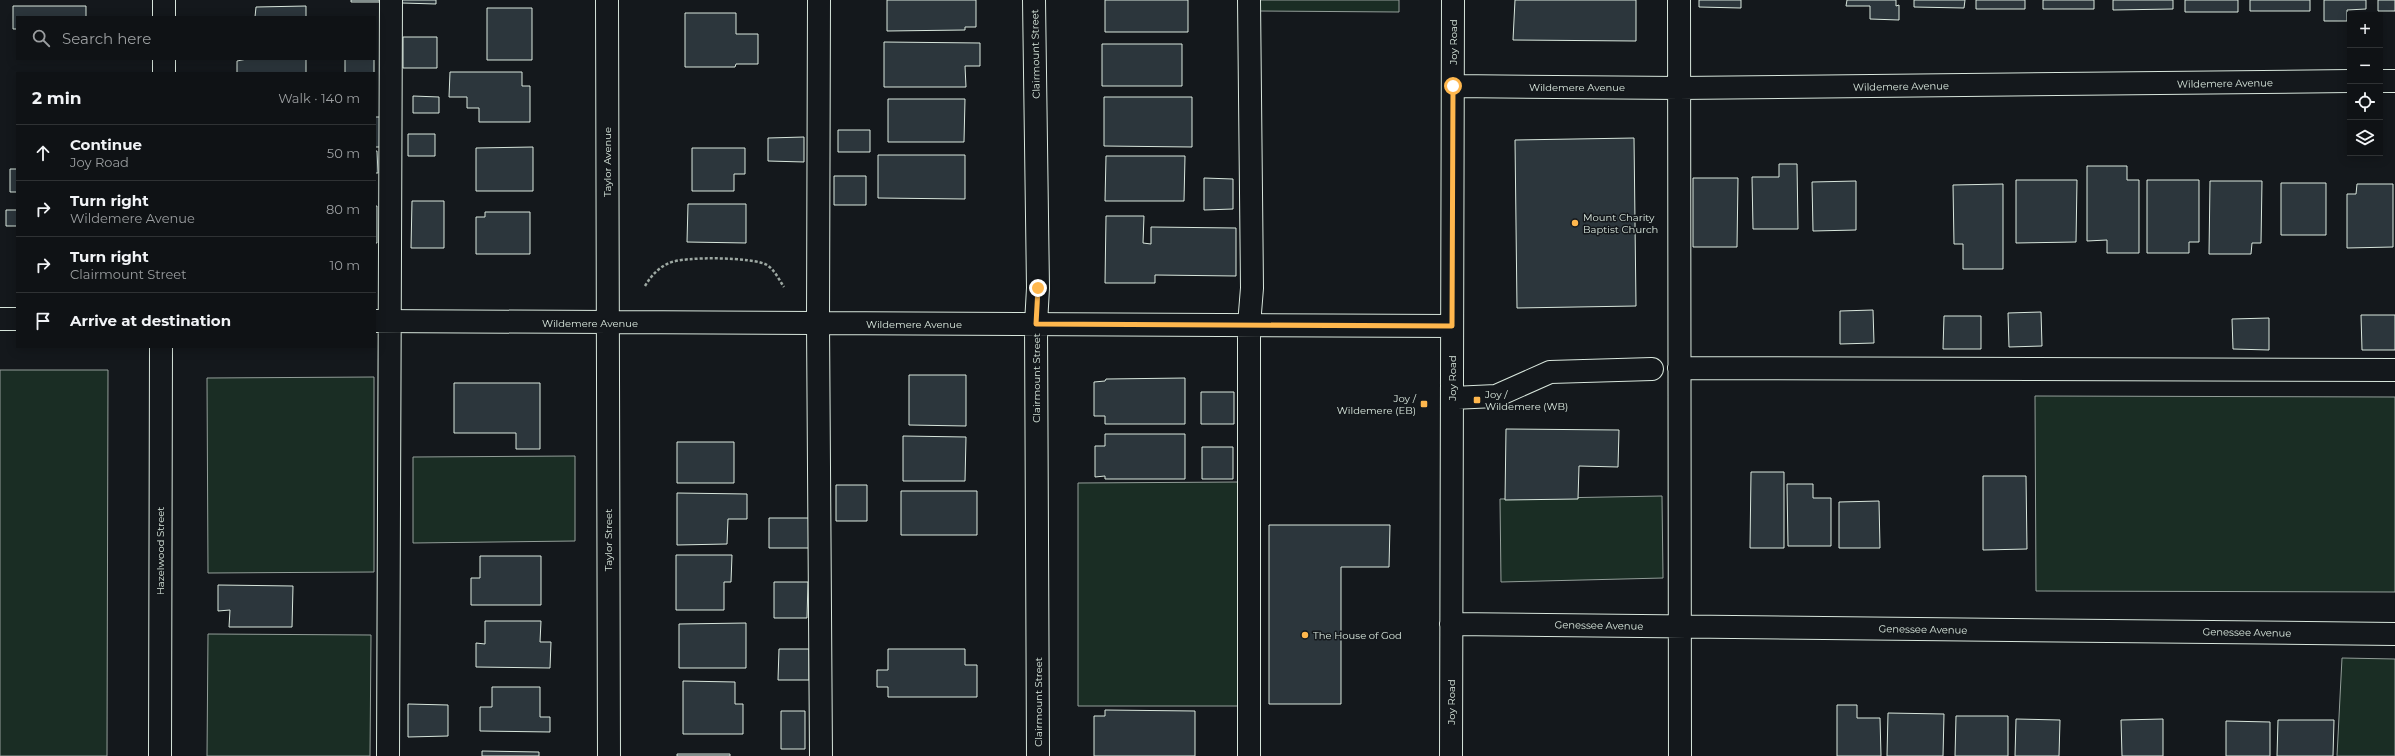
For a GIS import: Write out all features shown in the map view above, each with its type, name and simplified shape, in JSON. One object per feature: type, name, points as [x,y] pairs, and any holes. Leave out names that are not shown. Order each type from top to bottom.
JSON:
[{"type":"street","points":[[164,0],[164,16]]},
{"type":"street","points":[[388,756],[382,321],[391,0]]},
{"type":"street","name":"Taylor Avenue","points":[[607,0],[607,323]]},
{"type":"street","points":[[819,0],[818,323],[821,756]]},
{"type":"street","name":"Clairmount Street","points":[[1034,0],[1038,288],[1036,324],[1038,756]]},
{"type":"street","points":[[1249,0],[1252,288],[1249,325],[1249,756]]},
{"type":"street","name":"Joy Road","points":[[1451,756],[1453,0]]},
{"type":"street","points":[[1679,0],[1680,756]]},
{"type":"street","points":[[164,60],[164,72]]},
{"type":"street","name":"Wildemere Avenue","points":[[1453,86],[1679,88],[2347,81]]},
{"type":"street","points":[[2383,81],[2395,81]]},
{"type":"street","points":[[0,319],[16,319]]},
{"type":"street","name":"Wildemere Avenue","points":[[382,321],[1452,326]]},
{"type":"street","name":"Taylor Street","points":[[607,323],[608,756]]},
{"type":"street","name":"Hazelwood Street","points":[[160,756],[161,348]]},
{"type":"street","points":[[1679,368],[2395,370]]},
{"type":"street","points":[[1452,398],[1496,396],[1550,372],[1652,369]]},
{"type":"street","name":"Genessee Avenue","points":[[1451,624],[2395,634]]},
{"type":"path","points":[[646,286],[652,274],[670,262],[689,259],[752,259],[767,265],[777,275],[784,287]]},
{"type":"green space","points":[[1259,0],[1399,0],[1399,12],[1259,11]]},
{"type":"green space","points":[[0,370],[108,370],[107,756],[0,756]]},
{"type":"green space","points":[[374,377],[374,572],[208,573],[207,378]]},
{"type":"green space","points":[[2035,396],[2395,397],[2395,592],[2036,591]]},
{"type":"green space","points":[[575,456],[575,541],[413,543],[413,457]]},
{"type":"green space","points":[[1240,482],[1240,706],[1078,706],[1078,483]]},
{"type":"green space","points":[[1662,496],[1663,578],[1501,582],[1500,499]]},
{"type":"green space","points":[[208,634],[371,635],[370,756],[207,756]]},
{"type":"green space","points":[[2342,658],[2395,659],[2395,756],[2337,756]]},
{"type":"building","points":[[351,0],[379,0],[380,2],[351,2]]},
{"type":"building","points":[[402,0],[436,0],[436,4],[402,3]]},
{"type":"building","points":[[887,0],[976,0],[976,27],[965,27],[965,30],[887,31]]},
{"type":"building","points":[[1105,0],[1188,0],[1188,32],[1105,32]]},
{"type":"building","points":[[1515,0],[1636,0],[1636,41],[1513,40]]},
{"type":"building","points":[[1699,0],[1741,0],[1741,8],[1699,7]]},
{"type":"building","points":[[1847,0],[1896,0],[1896,6],[1899,5],[1899,20],[1870,19],[1870,6],[1846,6]]},
{"type":"building","points":[[1914,0],[1965,0],[1964,8],[1914,7]]},
{"type":"building","points":[[1976,0],[2025,0],[2025,9],[1976,9]]},
{"type":"building","points":[[2043,0],[2094,0],[2094,9],[2043,9]]},
{"type":"building","points":[[2113,0],[2173,0],[2173,9],[2113,10]]},
{"type":"building","points":[[2185,0],[2238,0],[2238,12],[2185,12]]},
{"type":"building","points":[[2250,0],[2310,0],[2310,11],[2250,11]]},
{"type":"building","points":[[2324,0],[2366,0],[2366,9],[2347,10],[2347,21],[2324,21]]},
{"type":"building","points":[[2378,0],[2395,0],[2395,11],[2378,11]]},
{"type":"building","points":[[13,6],[86,6],[86,16],[16,16],[16,29],[13,29]]},
{"type":"building","points":[[306,6],[306,16],[255,16],[256,7]]},
{"type":"building","points":[[487,8],[532,8],[532,60],[487,60]]},
{"type":"building","points":[[685,13],[736,13],[736,34],[758,34],[758,64],[736,64],[735,67],[685,67]]},
{"type":"building","points":[[403,37],[437,37],[437,68],[403,68]]},
{"type":"building","points":[[884,42],[980,43],[980,66],[965,66],[966,87],[884,87]]},
{"type":"building","points":[[1102,44],[1182,44],[1182,86],[1102,86]]},
{"type":"building","points":[[306,60],[306,72],[237,72],[237,61]]},
{"type":"building","points":[[345,60],[374,60],[374,72],[345,72]]},
{"type":"building","points":[[450,72],[522,72],[522,86],[530,86],[530,122],[479,122],[479,108],[467,108],[467,97],[449,97]]},
{"type":"building","points":[[413,96],[439,97],[439,113],[413,113]]},
{"type":"building","points":[[1104,97],[1192,97],[1192,147],[1104,146]]},
{"type":"building","points":[[888,99],[965,99],[964,142],[888,142]]},
{"type":"building","points":[[376,117],[380,117],[380,147],[376,147]]},
{"type":"building","points":[[838,130],[870,130],[870,152],[838,152]]},
{"type":"building","points":[[408,134],[435,134],[435,156],[408,156]]},
{"type":"building","points":[[804,137],[804,162],[768,161],[768,138]]},
{"type":"building","name":"Mount Charity Baptist Church","points":[[1634,138],[1636,306],[1517,308],[1515,140]]},
{"type":"building","points":[[533,147],[533,191],[476,191],[476,148]]},
{"type":"building","points":[[692,148],[745,148],[745,174],[734,174],[734,191],[692,191]]},
{"type":"building","points":[[376,151],[377,151],[378,173],[376,173]]},
{"type":"building","points":[[878,155],[965,155],[965,199],[878,198]]},
{"type":"building","points":[[1106,156],[1185,156],[1184,201],[1105,201]]},
{"type":"building","points":[[1779,164],[1797,164],[1798,229],[1753,229],[1752,177],[1779,177]]},
{"type":"building","points":[[2087,166],[2127,166],[2127,180],[2139,180],[2139,253],[2107,253],[2107,240],[2087,241]]},
{"type":"building","points":[[10,169],[16,169],[16,192],[10,192]]},
{"type":"building","points":[[834,176],[866,176],[866,205],[834,205]]},
{"type":"building","points":[[1204,178],[1233,179],[1233,209],[1204,210]]},
{"type":"building","points":[[1693,178],[1738,178],[1737,247],[1693,247]]},
{"type":"building","points":[[2016,180],[2077,180],[2076,242],[2016,243]]},
{"type":"building","points":[[2147,180],[2199,180],[2199,242],[2189,242],[2189,253],[2147,253]]},
{"type":"building","points":[[1856,181],[1856,230],[1813,231],[1812,182]]},
{"type":"building","points":[[2210,181],[2262,181],[2261,243],[2252,243],[2251,254],[2209,254]]},
{"type":"building","points":[[2281,183],[2326,183],[2326,235],[2281,235]]},
{"type":"building","points":[[2003,184],[2003,269],[1963,269],[1963,244],[1954,244],[1953,185]]},
{"type":"building","points":[[2357,184],[2393,184],[2393,247],[2347,248],[2347,194],[2356,194]]},
{"type":"building","points":[[412,201],[444,201],[444,248],[411,248]]},
{"type":"building","points":[[688,204],[746,204],[746,243],[687,242]]},
{"type":"building","points":[[376,206],[377,206],[376,243]]},
{"type":"building","points":[[6,210],[16,210],[16,226],[6,226]]},
{"type":"building","points":[[485,212],[530,212],[530,254],[476,254],[476,217],[485,217]]},
{"type":"building","points":[[1106,216],[1144,216],[1143,243],[1151,244],[1151,227],[1236,228],[1236,276],[1155,275],[1155,283],[1105,283]]},
{"type":"building","points":[[1873,310],[1874,343],[1840,344],[1840,311]]},
{"type":"building","points":[[2041,312],[2042,346],[2009,347],[2008,313]]},
{"type":"building","points":[[2361,315],[2395,315],[2395,350],[2362,350]]},
{"type":"building","points":[[1944,316],[1981,316],[1981,349],[1943,349]]},
{"type":"building","points":[[2269,318],[2269,350],[2233,349],[2232,319]]},
{"type":"building","points":[[909,375],[966,375],[966,426],[909,425]]},
{"type":"building","points":[[1185,378],[1185,424],[1105,424],[1105,416],[1094,416],[1094,382],[1105,381],[1106,379]]},
{"type":"building","points":[[454,383],[540,383],[540,449],[516,449],[516,433],[454,433]]},
{"type":"building","points":[[1201,392],[1234,392],[1234,424],[1201,424]]},
{"type":"building","points":[[1506,429],[1619,430],[1618,467],[1579,466],[1578,499],[1505,500]]},
{"type":"building","points":[[1105,434],[1185,434],[1185,479],[1105,479],[1105,476],[1095,477],[1095,446],[1105,446]]},
{"type":"building","points":[[903,436],[966,437],[965,481],[903,481]]},
{"type":"building","points":[[677,442],[734,442],[734,483],[677,483]]},
{"type":"building","points":[[1202,447],[1233,447],[1233,479],[1202,479]]},
{"type":"building","points":[[1751,472],[1784,472],[1784,548],[1750,548]]},
{"type":"building","points":[[1983,476],[2026,476],[2027,549],[1983,550]]},
{"type":"building","points":[[1787,484],[1813,484],[1813,498],[1831,498],[1831,546],[1788,546]]},
{"type":"building","points":[[836,485],[867,485],[867,521],[836,521]]},
{"type":"building","points":[[901,491],[977,491],[977,535],[901,535]]},
{"type":"building","points":[[677,493],[747,494],[747,519],[728,519],[727,544],[677,545]]},
{"type":"building","points":[[1879,501],[1880,548],[1839,548],[1839,502]]},
{"type":"building","points":[[769,518],[811,518],[811,548],[769,548]]},
{"type":"building","name":"The House of God","points":[[1269,525],[1390,525],[1389,567],[1341,567],[1341,704],[1269,704]]},
{"type":"building","points":[[676,555],[732,555],[731,582],[724,582],[724,610],[676,610]]},
{"type":"building","points":[[480,556],[541,556],[541,605],[471,605],[471,578],[480,578]]},
{"type":"building","points":[[774,582],[808,582],[807,618],[774,618]]},
{"type":"building","points":[[218,585],[293,586],[292,627],[229,627],[230,610],[218,611]]},
{"type":"building","points":[[485,621],[541,621],[540,642],[551,642],[550,668],[476,667],[476,643],[485,644]]},
{"type":"building","points":[[746,623],[746,668],[679,668],[679,624]]},
{"type":"building","points":[[779,649],[809,649],[809,680],[778,680]]},
{"type":"building","points":[[888,649],[965,649],[965,665],[977,665],[977,697],[888,697],[888,687],[877,687],[877,670],[888,670]]},
{"type":"building","points":[[683,681],[735,682],[735,704],[743,704],[743,734],[683,734]]},
{"type":"building","points":[[492,687],[540,687],[540,717],[550,717],[550,732],[480,731],[480,707],[492,707]]},
{"type":"building","points":[[408,704],[448,705],[448,736],[408,737]]},
{"type":"building","points":[[1837,705],[1857,705],[1857,718],[1880,718],[1881,756],[1837,756]]},
{"type":"building","points":[[1105,710],[1195,711],[1195,756],[1094,756],[1094,716],[1105,716]]},
{"type":"building","points":[[781,711],[805,711],[805,749],[781,749]]},
{"type":"building","points":[[1888,713],[1944,714],[1943,756],[1887,756]]},
{"type":"building","points":[[1956,716],[2008,716],[2008,756],[1955,756]]},
{"type":"building","points":[[2016,719],[2060,720],[2059,756],[2015,756]]},
{"type":"building","points":[[2163,719],[2163,756],[2122,756],[2121,720]]},
{"type":"building","points":[[2278,720],[2334,720],[2333,756],[2277,756]]},
{"type":"building","points":[[2226,721],[2270,722],[2270,756],[2226,756]]},
{"type":"building","points":[[482,751],[539,752],[539,756],[482,756]]},
{"type":"building","points":[[677,754],[730,754],[730,756],[677,756]]},
{"type":"place","name":"Mount Charity Baptist Church","points":[[1575,223]]},
{"type":"place","name":"Joy / Wildemere (WB)","points":[[1477,400]]},
{"type":"place","name":"Joy / Wildemere (EB)","points":[[1424,404]]},
{"type":"place","name":"The House of God","points":[[1305,635]]},
{"type":"route","points":[[1038,288],[1036,324],[1452,326],[1453,86]]}]
